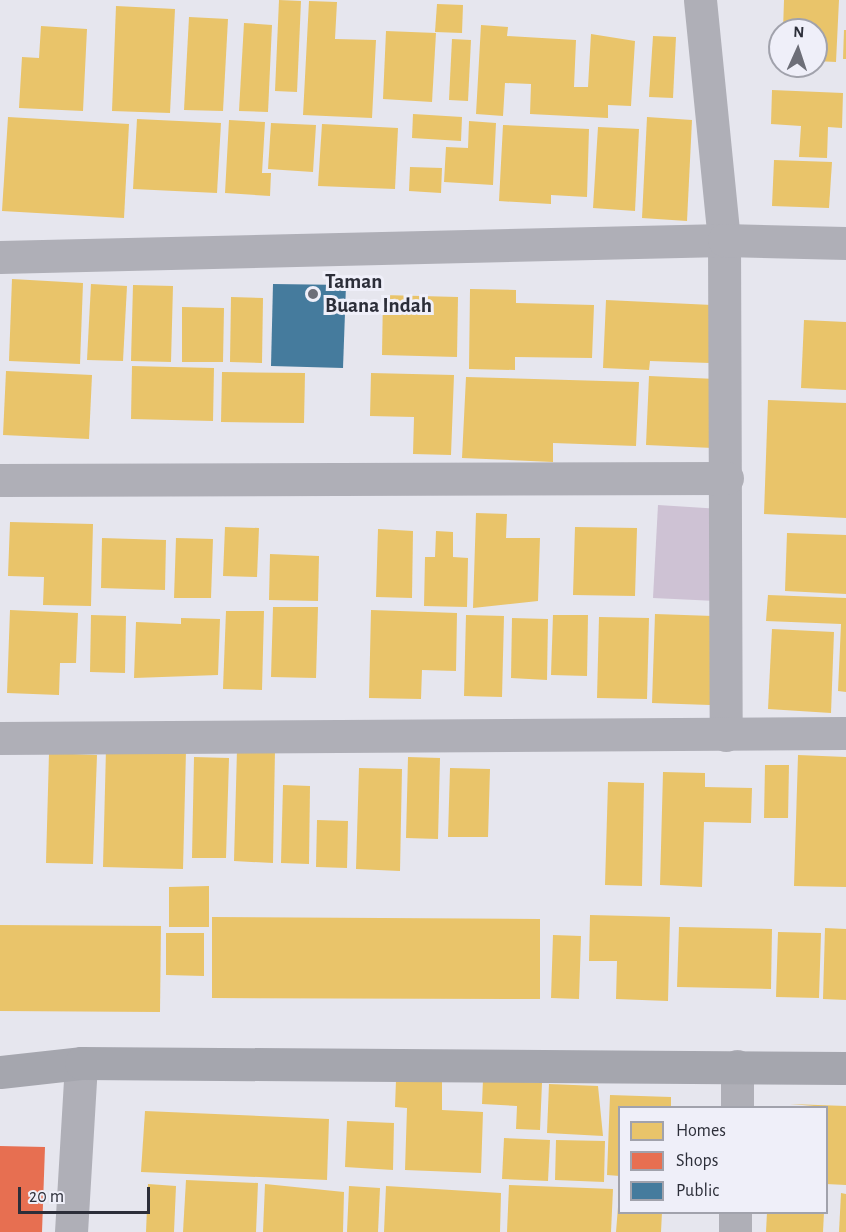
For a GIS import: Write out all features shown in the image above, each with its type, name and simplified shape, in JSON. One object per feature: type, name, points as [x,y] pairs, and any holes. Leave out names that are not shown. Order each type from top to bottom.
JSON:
[{"type":"street","points":[[700,0],[724,240],[727,478],[726,735]]},
{"type":"street","points":[[0,257],[724,240],[846,243]]},
{"type":"street","points":[[0,480],[727,478]]},
{"type":"street","points":[[0,738],[846,733]]},
{"type":"street","points":[[71,1232],[81,1063]]},
{"type":"street","points":[[0,1072],[81,1063],[846,1068]]},
{"type":"street","points":[[736,1106],[737,1066]]},
{"type":"street","points":[[735,1214],[735,1232]]},
{"type":"shaded area","points":[[658,505],[721,509],[716,601],[653,598]]},
{"type":"building: Homes","points":[[279,0],[301,1],[297,92],[275,91]]},
{"type":"building: Homes","points":[[784,0],[839,0],[836,62],[828,62],[828,18],[783,18]]},
{"type":"building: Homes","points":[[309,1],[337,2],[335,39],[376,40],[372,118],[303,115]]},
{"type":"building: Homes","points":[[437,4],[463,5],[462,33],[435,32]]},
{"type":"building: Homes","points":[[116,6],[175,9],[170,113],[112,111]]},
{"type":"building: Homes","points":[[189,17],[228,19],[223,111],[184,110]]},
{"type":"building: Homes","points":[[244,23],[272,25],[268,112],[239,111]]},
{"type":"building: Homes","points":[[481,25],[508,27],[507,36],[576,40],[574,87],[588,87],[591,34],[635,41],[631,106],[608,105],[608,118],[530,114],[531,84],[505,83],[503,116],[476,114]]},
{"type":"building: Homes","points":[[41,26],[87,29],[83,111],[19,108],[22,57],[39,58]]},
{"type":"building: Homes","points":[[844,30],[846,30],[846,59],[843,59]]},
{"type":"building: Homes","points":[[386,31],[436,33],[432,102],[383,99]]},
{"type":"building: Homes","points":[[653,36],[676,37],[673,98],[649,97]]},
{"type":"building: Homes","points":[[452,39],[471,40],[468,101],[449,100]]},
{"type":"building: Homes","points":[[772,90],[843,93],[842,128],[828,127],[827,158],[799,157],[801,126],[771,124]]},
{"type":"building: Homes","points":[[413,114],[462,117],[461,141],[412,138]]},
{"type":"building: Homes","points":[[8,117],[129,124],[124,218],[2,211]]},
{"type":"building: Homes","points":[[647,117],[692,120],[687,221],[642,218]]},
{"type":"building: Homes","points":[[137,119],[221,123],[217,193],[133,189]]},
{"type":"building: Homes","points":[[229,120],[265,122],[262,173],[271,173],[270,196],[225,193]]},
{"type":"building: Homes","points":[[469,121],[496,123],[493,185],[444,182],[446,147],[468,148]]},
{"type":"building: Homes","points":[[271,123],[316,125],[313,172],[268,169]]},
{"type":"building: Homes","points":[[322,124],[398,128],[395,189],[318,186]]},
{"type":"building: Homes","points":[[503,125],[589,129],[587,197],[551,195],[551,204],[499,201]]},
{"type":"building: Homes","points":[[598,127],[639,129],[635,211],[593,208]]},
{"type":"building: Homes","points":[[774,160],[832,162],[829,208],[772,206]]},
{"type":"building: Homes","points":[[410,167],[442,168],[441,193],[409,191]]},
{"type":"building: Homes","points":[[12,279],[83,283],[80,364],[9,361]]},
{"type":"building: Homes","points":[[91,284],[127,286],[123,361],[87,360]]},
{"type":"building: Homes","points":[[133,285],[173,286],[171,362],[131,361]]},
{"type":"building: Homes","points":[[470,289],[516,290],[516,303],[594,305],[592,358],[515,357],[515,370],[469,369]]},
{"type":"building: Homes","points":[[383,295],[458,297],[457,357],[382,355]]},
{"type":"building: Homes","points":[[231,297],[263,298],[262,363],[230,362]]},
{"type":"building: Homes","points":[[606,300],[712,305],[710,363],[650,361],[649,370],[603,368]]},
{"type":"building: Homes","points":[[182,307],[224,308],[223,362],[182,362]]},
{"type":"building: Homes","points":[[804,320],[846,322],[846,390],[801,388]]},
{"type":"building: Homes","points":[[132,366],[214,368],[213,421],[131,419]]},
{"type":"building: Homes","points":[[6,371],[92,375],[89,439],[3,435]]},
{"type":"building: Homes","points":[[222,372],[305,373],[304,423],[221,422]]},
{"type":"building: Homes","points":[[371,373],[454,375],[451,455],[413,454],[414,417],[370,416]]},
{"type":"building: Homes","points":[[649,376],[716,379],[713,448],[646,445]]},
{"type":"building: Homes","points":[[466,377],[639,382],[636,446],[553,443],[553,462],[462,458]]},
{"type":"building: Homes","points":[[768,400],[846,403],[846,518],[764,514]]},
{"type":"building: Homes","points":[[476,513],[507,514],[506,538],[540,538],[538,601],[473,608]]},
{"type":"building: Homes","points":[[10,522],[93,524],[91,606],[43,605],[44,577],[8,576]]},
{"type":"building: Homes","points":[[225,527],[259,528],[257,577],[223,576]]},
{"type":"building: Homes","points":[[575,527],[637,528],[635,596],[573,595]]},
{"type":"building: Homes","points":[[378,529],[413,531],[412,598],[376,597]]},
{"type":"building: Homes","points":[[436,531],[453,532],[453,557],[468,558],[467,607],[424,606],[425,557],[435,557]]},
{"type":"building: Homes","points":[[787,533],[846,535],[846,594],[785,591]]},
{"type":"building: Homes","points":[[102,538],[166,540],[165,590],[101,588]]},
{"type":"building: Homes","points":[[176,538],[213,539],[211,598],[174,598]]},
{"type":"building: Homes","points":[[270,554],[319,556],[318,601],[269,600]]},
{"type":"building: Homes","points":[[768,595],[846,598],[846,692],[838,691],[841,624],[766,621]]},
{"type":"building: Homes","points":[[273,607],[318,607],[316,678],[271,677]]},
{"type":"building: Homes","points":[[10,610],[78,613],[76,663],[60,663],[59,695],[7,693]]},
{"type":"building: Homes","points":[[371,610],[457,613],[456,671],[422,670],[421,699],[369,698]]},
{"type":"building: Homes","points":[[226,611],[264,611],[262,690],[223,689]]},
{"type":"building: Homes","points":[[655,614],[713,616],[710,705],[652,703]]},
{"type":"building: Homes","points":[[91,615],[126,616],[125,673],[90,672]]},
{"type":"building: Homes","points":[[466,615],[504,616],[502,697],[464,696]]},
{"type":"building: Homes","points":[[553,615],[588,615],[587,676],[551,675]]},
{"type":"building: Homes","points":[[599,617],[649,618],[647,699],[597,698]]},
{"type":"building: Homes","points":[[181,618],[220,619],[218,675],[134,678],[136,622],[181,624]]},
{"type":"building: Homes","points":[[512,618],[548,619],[547,680],[511,678]]},
{"type":"building: Homes","points":[[772,629],[834,632],[831,713],[768,709]]},
{"type":"building: Homes","points":[[106,749],[186,751],[183,869],[103,867]]},
{"type":"building: Homes","points":[[237,749],[275,750],[273,863],[234,861]]},
{"type":"building: Homes","points":[[49,753],[97,755],[93,864],[46,863]]},
{"type":"building: Homes","points":[[798,755],[846,757],[846,887],[794,886]]},
{"type":"building: Homes","points":[[194,757],[229,758],[226,858],[192,858]]},
{"type":"building: Homes","points":[[408,757],[440,758],[438,839],[406,838]]},
{"type":"building: Homes","points":[[765,765],[789,765],[788,818],[764,818]]},
{"type":"building: Homes","points":[[359,768],[402,769],[400,871],[356,869]]},
{"type":"building: Homes","points":[[450,768],[490,769],[488,837],[448,837]]},
{"type":"building: Homes","points":[[663,772],[705,773],[705,787],[752,788],[751,823],[704,822],[702,887],[660,885]]},
{"type":"building: Homes","points":[[608,782],[644,783],[642,886],[605,885]]},
{"type":"building: Homes","points":[[283,785],[310,786],[309,864],[281,863]]},
{"type":"building: Homes","points":[[317,820],[348,821],[347,868],[316,867]]},
{"type":"building: Homes","points":[[209,886],[209,927],[169,927],[169,887]]},
{"type":"building: Homes","points":[[590,915],[670,917],[668,1001],[616,999],[617,961],[589,961]]},
{"type":"building: Homes","points":[[212,917],[540,919],[540,999],[212,998]]},
{"type":"building: Homes","points":[[0,925],[161,926],[160,1012],[0,1011]]},
{"type":"building: Homes","points":[[679,927],[772,929],[771,989],[677,987]]},
{"type":"building: Homes","points":[[825,928],[846,929],[846,1000],[823,999]]},
{"type":"building: Homes","points":[[778,932],[821,933],[819,998],[776,997]]},
{"type":"building: Homes","points":[[166,933],[204,933],[204,976],[166,975]]},
{"type":"building: Homes","points":[[553,935],[581,936],[579,999],[551,998]]},
{"type":"building: Homes","points":[[396,1080],[442,1082],[442,1110],[483,1112],[481,1173],[405,1170],[407,1108],[395,1107]]},
{"type":"building: Homes","points":[[483,1080],[542,1083],[540,1130],[516,1129],[517,1106],[482,1104]]},
{"type":"building: Homes","points":[[549,1084],[598,1086],[603,1136],[547,1133]]},
{"type":"building: Homes","points":[[610,1095],[671,1097],[671,1106],[618,1106],[618,1176],[607,1175]]},
{"type":"building: Homes","points":[[790,1104],[846,1106],[846,1185],[828,1184],[828,1106]]},
{"type":"building: Homes","points":[[145,1111],[329,1119],[327,1180],[141,1172]]},
{"type":"building: Homes","points":[[347,1121],[394,1123],[393,1170],[345,1167]]},
{"type":"building: Homes","points":[[504,1138],[550,1140],[548,1181],[502,1179]]},
{"type":"building: Homes","points":[[556,1140],[605,1141],[604,1182],[555,1180]]},
{"type":"building: Homes","points":[[186,1180],[258,1183],[256,1232],[183,1232]]},
{"type":"building: Homes","points":[[148,1184],[176,1186],[174,1232],[146,1232]]},
{"type":"building: Homes","points":[[265,1184],[344,1192],[343,1232],[263,1232]]},
{"type":"building: Homes","points":[[509,1185],[613,1189],[611,1232],[507,1232]]},
{"type":"building: Homes","points":[[349,1186],[380,1188],[378,1232],[347,1232]]},
{"type":"building: Homes","points":[[386,1186],[501,1193],[500,1232],[384,1232]]},
{"type":"building: Homes","points":[[841,1193],[846,1194],[846,1232],[839,1232]]},
{"type":"building: Homes","points":[[618,1207],[618,1214],[662,1214],[661,1232],[616,1232]]},
{"type":"building: Homes","points":[[767,1214],[824,1214],[823,1232],[766,1232]]},
{"type":"building: Shops","points":[[0,1146],[45,1147],[42,1232],[0,1232]]},
{"type":"building: Public","points":[[273,284],[346,285],[343,368],[271,366]]},
{"type":"place","name":"Taman Buana Indah","points":[[313,294]]}]
